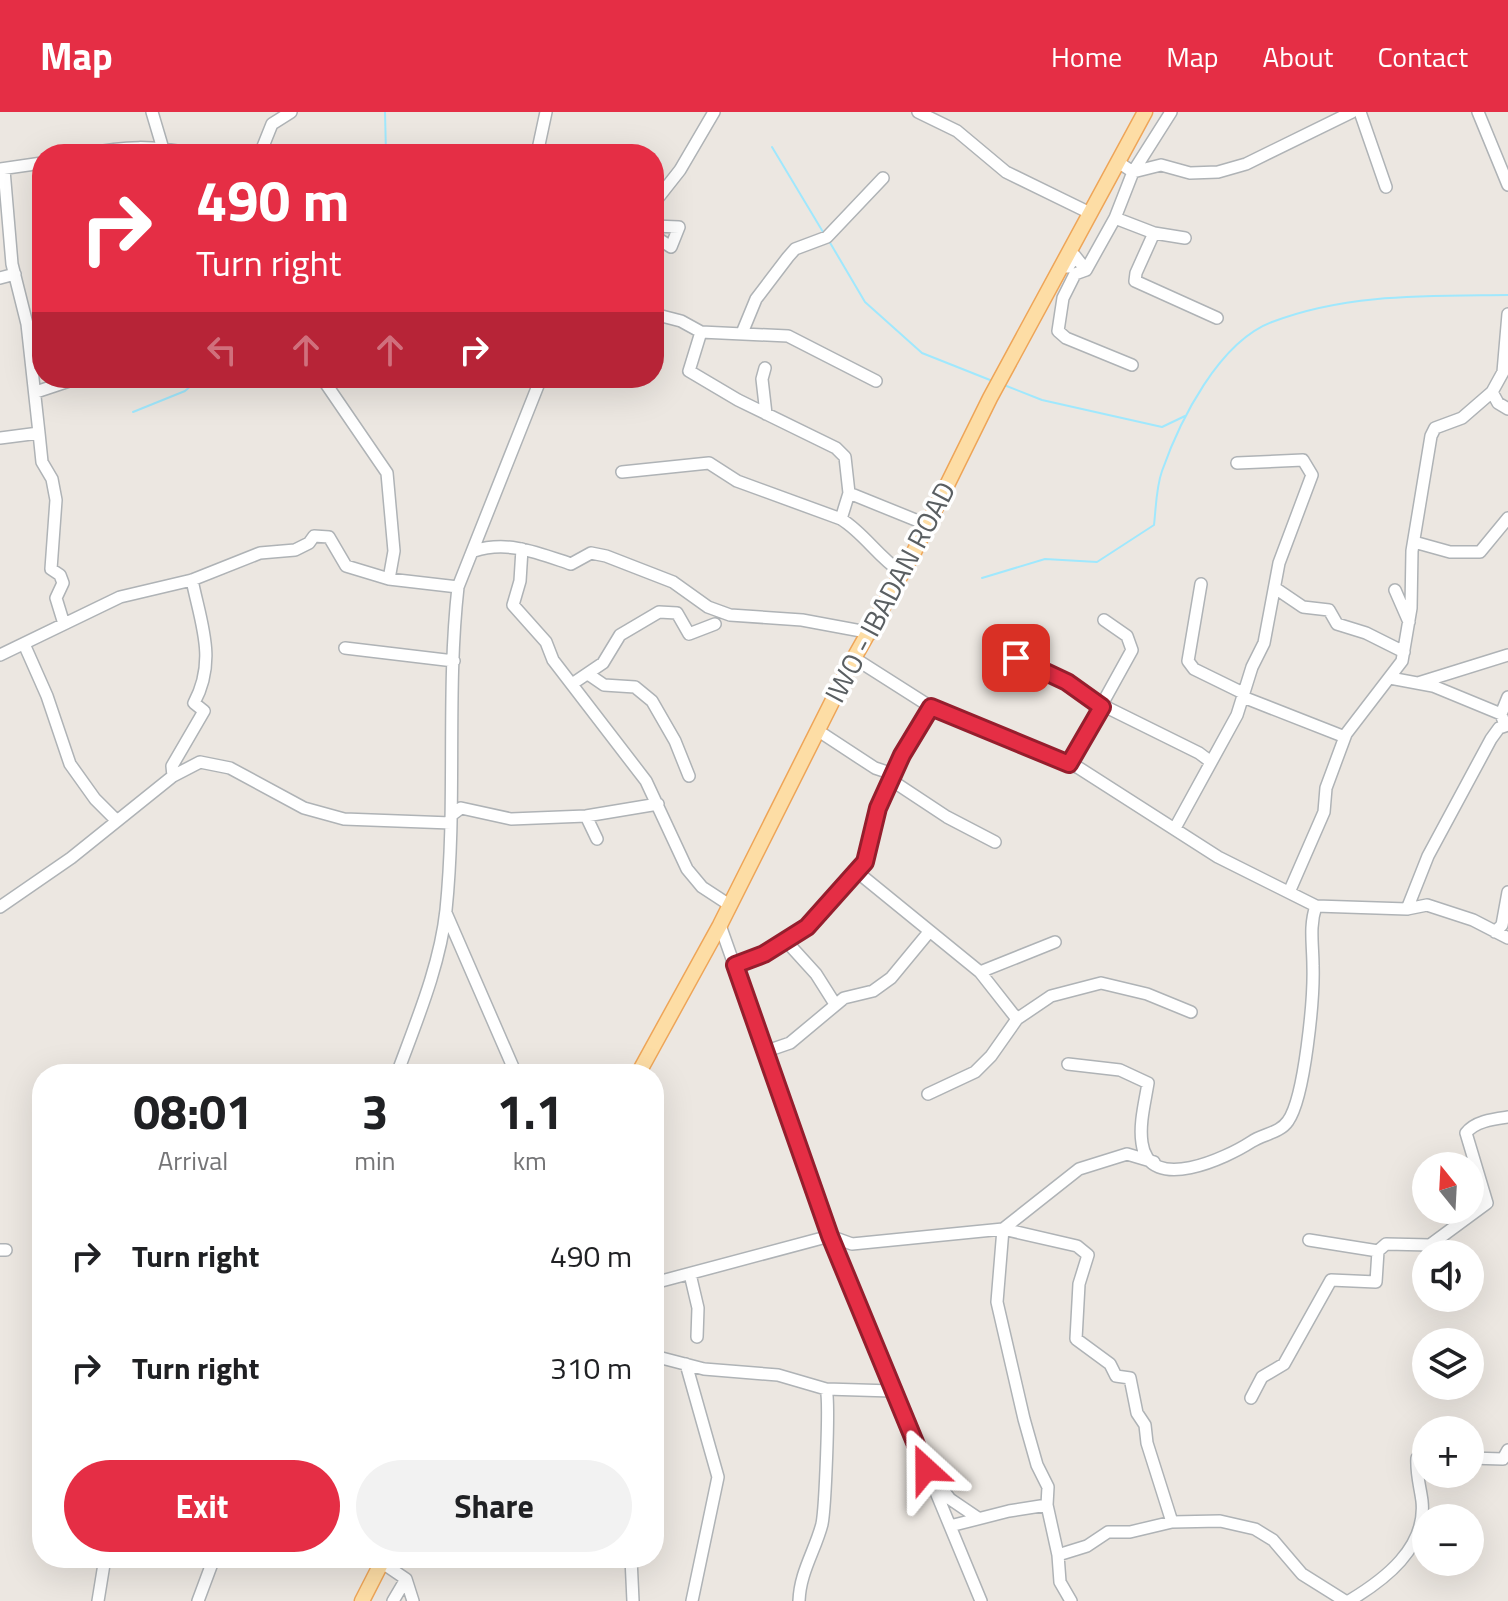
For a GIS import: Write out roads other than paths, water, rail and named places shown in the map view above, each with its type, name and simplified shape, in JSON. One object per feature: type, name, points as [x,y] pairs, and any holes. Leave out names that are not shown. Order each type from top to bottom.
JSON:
[{"type":"main road","name":"IWO - IBADAN ROAD","points":[[644,1064],[720,925],[854,658],[872,633],[990,398],[1145,112]]},
{"type":"main road","points":[[362,1601],[377,1568]]},
{"type":"street","points":[[152,112],[162,144]]},
{"type":"street","points":[[264,144],[272,124],[291,112]]},
{"type":"street","points":[[539,144],[546,112]]},
{"type":"street","points":[[664,190],[680,170],[714,112]]},
{"type":"street","points":[[918,112],[957,131],[1006,172],[1090,213]]},
{"type":"street","points":[[1132,365],[1058,331],[1063,298],[1075,274],[1086,270],[1115,218],[1133,172],[1171,112]]},
{"type":"street","points":[[1118,162],[1133,172],[1161,165],[1190,173],[1218,172],[1246,164],[1352,112]]},
{"type":"street","points":[[1360,112],[1386,187]]},
{"type":"street","points":[[1478,112],[1508,185]]},
{"type":"street","points":[[32,165],[2,170],[15,274],[32,362]]},
{"type":"street","points":[[742,333],[756,299],[795,249],[827,237],[883,178]]},
{"type":"street","points":[[1115,218],[1154,233],[1185,238]]},
{"type":"street","points":[[664,226],[679,227],[671,247],[664,242]]},
{"type":"street","points":[[1154,233],[1135,281],[1217,318]]},
{"type":"street","points":[[1006,370],[1075,256],[1086,270]]},
{"type":"street","points":[[0,278],[15,274]]},
{"type":"street","points":[[1290,890],[1324,812],[1326,788],[1345,737],[1390,678],[1404,652],[1414,542],[1423,501],[1429,446],[1435,428],[1462,418],[1492,392],[1503,372],[1508,314]]},
{"type":"street","points":[[664,317],[681,321],[701,332],[724,336],[742,333],[788,336],[876,381]]},
{"type":"street","points":[[701,332],[689,371],[842,453],[849,493],[841,519]]},
{"type":"street","points":[[765,368],[762,379],[766,414]]},
{"type":"street","points":[[35,388],[42,462],[52,479],[56,500],[49,558],[51,569],[60,575],[63,583],[56,598],[64,624]]},
{"type":"street","points":[[36,392],[48,388]]},
{"type":"street","points":[[329,388],[387,473],[394,551],[389,579]]},
{"type":"street","points":[[400,1064],[441,918],[452,818],[458,587],[537,388]]},
{"type":"street","points":[[1492,392],[1498,403],[1508,409]]},
{"type":"street","points":[[0,438],[39,433]]},
{"type":"street","points":[[1175,828],[1237,715],[1264,643],[1279,563],[1311,471],[1303,460],[1237,463]]},
{"type":"street","points":[[622,472],[709,463],[737,481],[841,519],[856,528],[885,561],[901,572]]},
{"type":"street","points":[[849,493],[928,525]]},
{"type":"street","points":[[1414,542],[1429,549],[1480,552],[1508,518]]},
{"type":"street","points":[[0,655],[120,597],[192,580],[260,553],[295,550],[314,536],[329,537],[346,566],[389,579],[458,587]]},
{"type":"street","points":[[474,551],[487,547],[522,549],[571,564],[591,553],[606,556],[673,582],[708,607],[730,615],[802,620],[872,633]]},
{"type":"street","points":[[522,549],[520,581],[513,605],[546,642],[553,660],[646,781],[687,869],[702,887],[728,904]]},
{"type":"street","points":[[173,776],[172,766],[204,711],[194,703],[208,643],[192,580]]},
{"type":"street","points":[[1201,584],[1188,661],[1201,673],[1243,695],[1345,737]]},
{"type":"street","points":[[1275,588],[1303,607],[1329,610],[1337,624],[1366,633],[1404,652]]},
{"type":"street","points":[[1395,590],[1409,623]]},
{"type":"street","points":[[572,684],[603,663],[620,635],[659,612],[677,613],[689,634],[715,624]]},
{"type":"street","points":[[1069,764],[1132,650],[1127,636],[1104,620]]},
{"type":"street","points":[[24,644],[47,696],[70,764],[95,799],[117,821]]},
{"type":"street","points":[[345,648],[454,661]]},
{"type":"street","points":[[1417,684],[1508,655]]},
{"type":"street","points":[[854,658],[931,707],[1069,764],[1218,857],[1290,890],[1316,906],[1407,909],[1427,905],[1447,910],[1508,938]]},
{"type":"street","points":[[1016,658],[1067,682],[1102,706],[1199,753],[1211,762]]},
{"type":"street","points":[[588,674],[604,685],[635,687],[652,701],[675,741],[689,776]]},
{"type":"street","points":[[1390,678],[1439,688],[1505,721]]},
{"type":"street","points":[[1407,909],[1428,856],[1491,739],[1505,721],[1508,697]]},
{"type":"street","points":[[735,965],[786,941],[807,927],[865,862],[878,808],[931,707]]},
{"type":"street","points":[[817,730],[892,777],[947,817],[995,842]]},
{"type":"street","points":[[0,907],[173,776],[200,762],[216,763],[247,775],[304,808],[344,819],[452,818],[461,808],[511,819],[586,816],[658,804]]},
{"type":"street","points":[[586,816],[597,839]]},
{"type":"street","points":[[856,871],[980,972],[1017,1019]]},
{"type":"street","points":[[1495,932],[1502,925],[1508,892]]},
{"type":"street","points":[[1071,1601],[1060,1582],[1058,1555],[1047,1505],[1048,1487],[1037,1465],[1024,1419],[997,1302],[1003,1229],[1079,1169],[1127,1154],[1162,1168],[1204,1166],[1283,1127],[1289,1120],[1300,1090],[1311,1032],[1313,964],[1310,941],[1316,906]]},
{"type":"street","points":[[441,918],[511,1064]]},
{"type":"street","points":[[720,925],[764,1052],[797,1135],[830,1236],[981,1601]]},
{"type":"street","points":[[764,1052],[790,1043],[835,1004],[873,991],[891,978],[929,932]]},
{"type":"street","points":[[786,941],[816,974],[835,1004]]},
{"type":"street","points":[[980,972],[1055,942]]},
{"type":"street","points":[[928,1094],[975,1072],[991,1056],[1017,1019],[1051,996],[1101,983],[1147,994],[1191,1012]]},
{"type":"street","points":[[1068,1064],[1120,1070],[1148,1083],[1142,1144],[1154,1163]]},
{"type":"street","points":[[1251,1398],[1262,1377],[1284,1364],[1331,1280],[1376,1282],[1378,1251],[1386,1244],[1430,1245],[1487,1203],[1466,1133],[1478,1124],[1508,1117]]},
{"type":"street","points":[[664,1280],[830,1236],[852,1244],[1003,1229],[1077,1246],[1088,1255],[1079,1284],[1076,1339],[1110,1364],[1116,1376],[1130,1378],[1172,1522]]},
{"type":"street","points":[[1309,1240],[1378,1251]]},
{"type":"street","points":[[690,1274],[698,1308],[697,1337]]},
{"type":"street","points":[[664,1358],[778,1375],[826,1389],[892,1391]]},
{"type":"street","points":[[686,1364],[718,1477],[692,1601]]},
{"type":"street","points":[[799,1601],[800,1585],[821,1529],[826,1501],[826,1389]]},
{"type":"street","points":[[1484,1458],[1503,1459],[1508,1450]]},
{"type":"street","points":[[926,1469],[950,1499],[978,1518]]},
{"type":"street","points":[[1058,1555],[1087,1546],[1108,1532],[1130,1532],[1172,1522],[1220,1521],[1255,1529],[1284,1550],[1302,1574],[1347,1601],[1387,1578],[1411,1546],[1421,1520],[1419,1488]]},
{"type":"street","points":[[950,1526],[1047,1505]]},
{"type":"street","points":[[98,1601],[103,1568]]},
{"type":"street","points":[[198,1601],[210,1568]]},
{"type":"street","points":[[392,1568],[406,1579],[413,1601]]},
{"type":"street","points":[[631,1568],[633,1601]]},
{"type":"street","points":[[393,1601],[406,1579]]},
{"type":"waterway","points":[[385,112],[386,144]]},
{"type":"waterway","points":[[772,147],[823,232]]},
{"type":"waterway","points":[[829,241],[865,302],[922,353],[990,380]]},
{"type":"waterway","points":[[982,578],[1045,559],[1097,562],[1154,525],[1162,471],[1179,429],[1219,364],[1253,332],[1300,313],[1359,301],[1418,296],[1508,295]]},
{"type":"waterway","points":[[1004,385],[1042,400],[1162,427],[1185,416]]},
{"type":"waterway","points":[[133,412],[188,388]]}]
